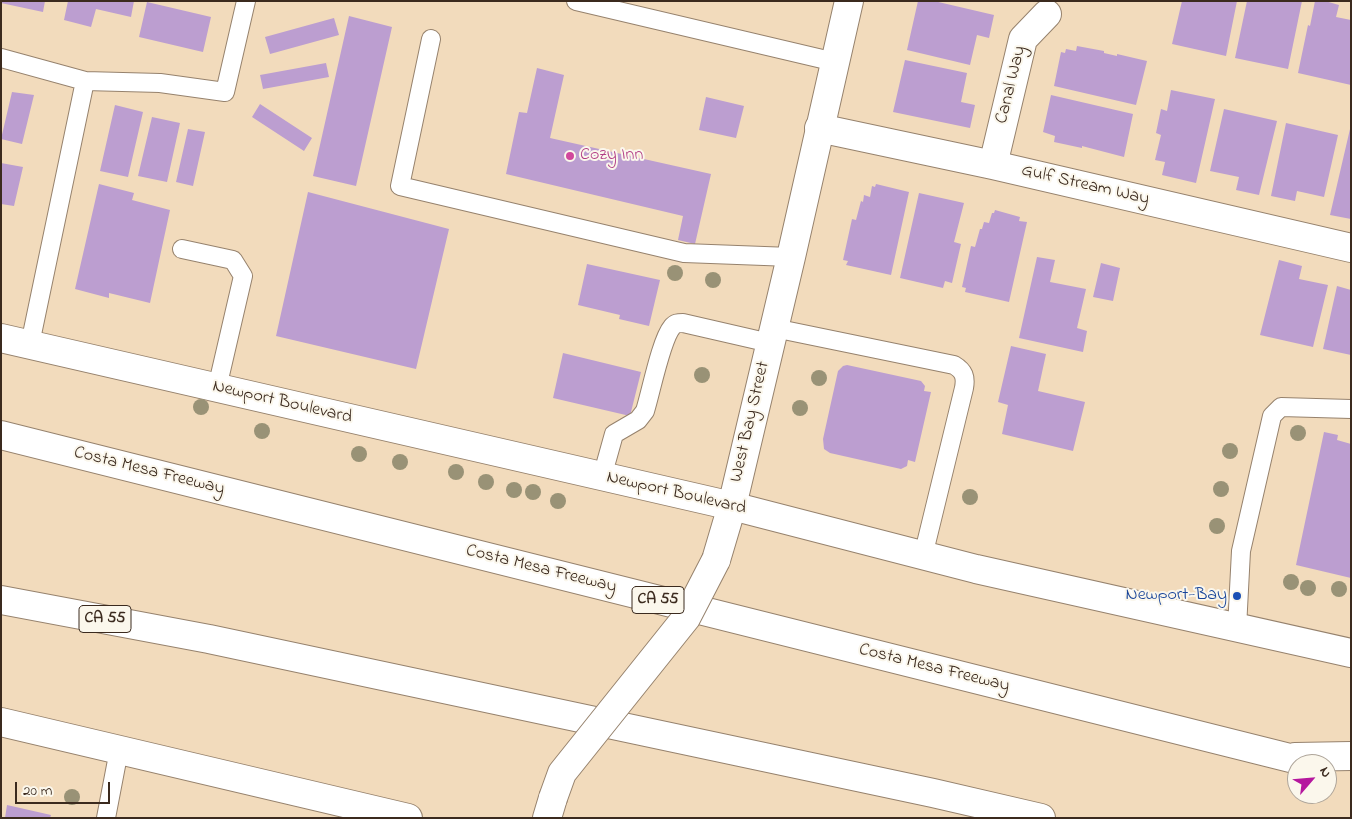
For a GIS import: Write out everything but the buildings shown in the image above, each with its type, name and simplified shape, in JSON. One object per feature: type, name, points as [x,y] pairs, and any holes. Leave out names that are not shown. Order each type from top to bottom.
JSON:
[{"type":"main road","name":"West Bay Street","points":[[550,808],[562,773],[686,618],[716,560],[732,506],[849,1]]},
{"type":"main road","name":"Canal Way","points":[[993,165],[1023,39],[1047,14]]},
{"type":"main road","name":"Gulf Stream Way","points":[[819,128],[993,165],[1351,248]]},
{"type":"main road","name":"Newport Boulevard","points":[[1,338],[732,506],[923,556],[1351,653]]},
{"type":"main road","name":"Costa Mesa Freeway","points":[[1,435],[1287,758]]},
{"type":"main road","name":"CA 55","points":[[1,600],[209,639],[933,793],[1041,818]]},
{"type":"main road","points":[[1,722],[408,818]]},
{"type":"main road","points":[[1283,757],[1351,756]]},
{"type":"main road","points":[[1337,769],[1351,772]]},
{"type":"main road","points":[[933,793],[968,818]]},
{"type":"lane","points":[[1,58],[85,81],[160,83],[225,92],[246,1]]},
{"type":"lane","points":[[576,1],[834,62]]},
{"type":"lane","points":[[431,39],[400,186],[684,253],[791,257]]},
{"type":"lane","points":[[30,344],[85,81]]},
{"type":"lane","points":[[182,249],[233,260],[243,276],[217,388]]},
{"type":"lane","points":[[602,477],[614,434],[638,420],[645,411],[665,342],[672,327],[677,323],[772,336],[954,366],[964,373],[964,388],[923,556]]},
{"type":"lane","points":[[1237,628],[1241,551],[1272,416],[1281,407],[1351,409]]},
{"type":"lane","points":[[106,818],[119,750]]},
{"type":"place","name":"Cozy Inn","points":[[570,156]]},
{"type":"place","name":"Newport-Bay","points":[[1237,596]]}]
